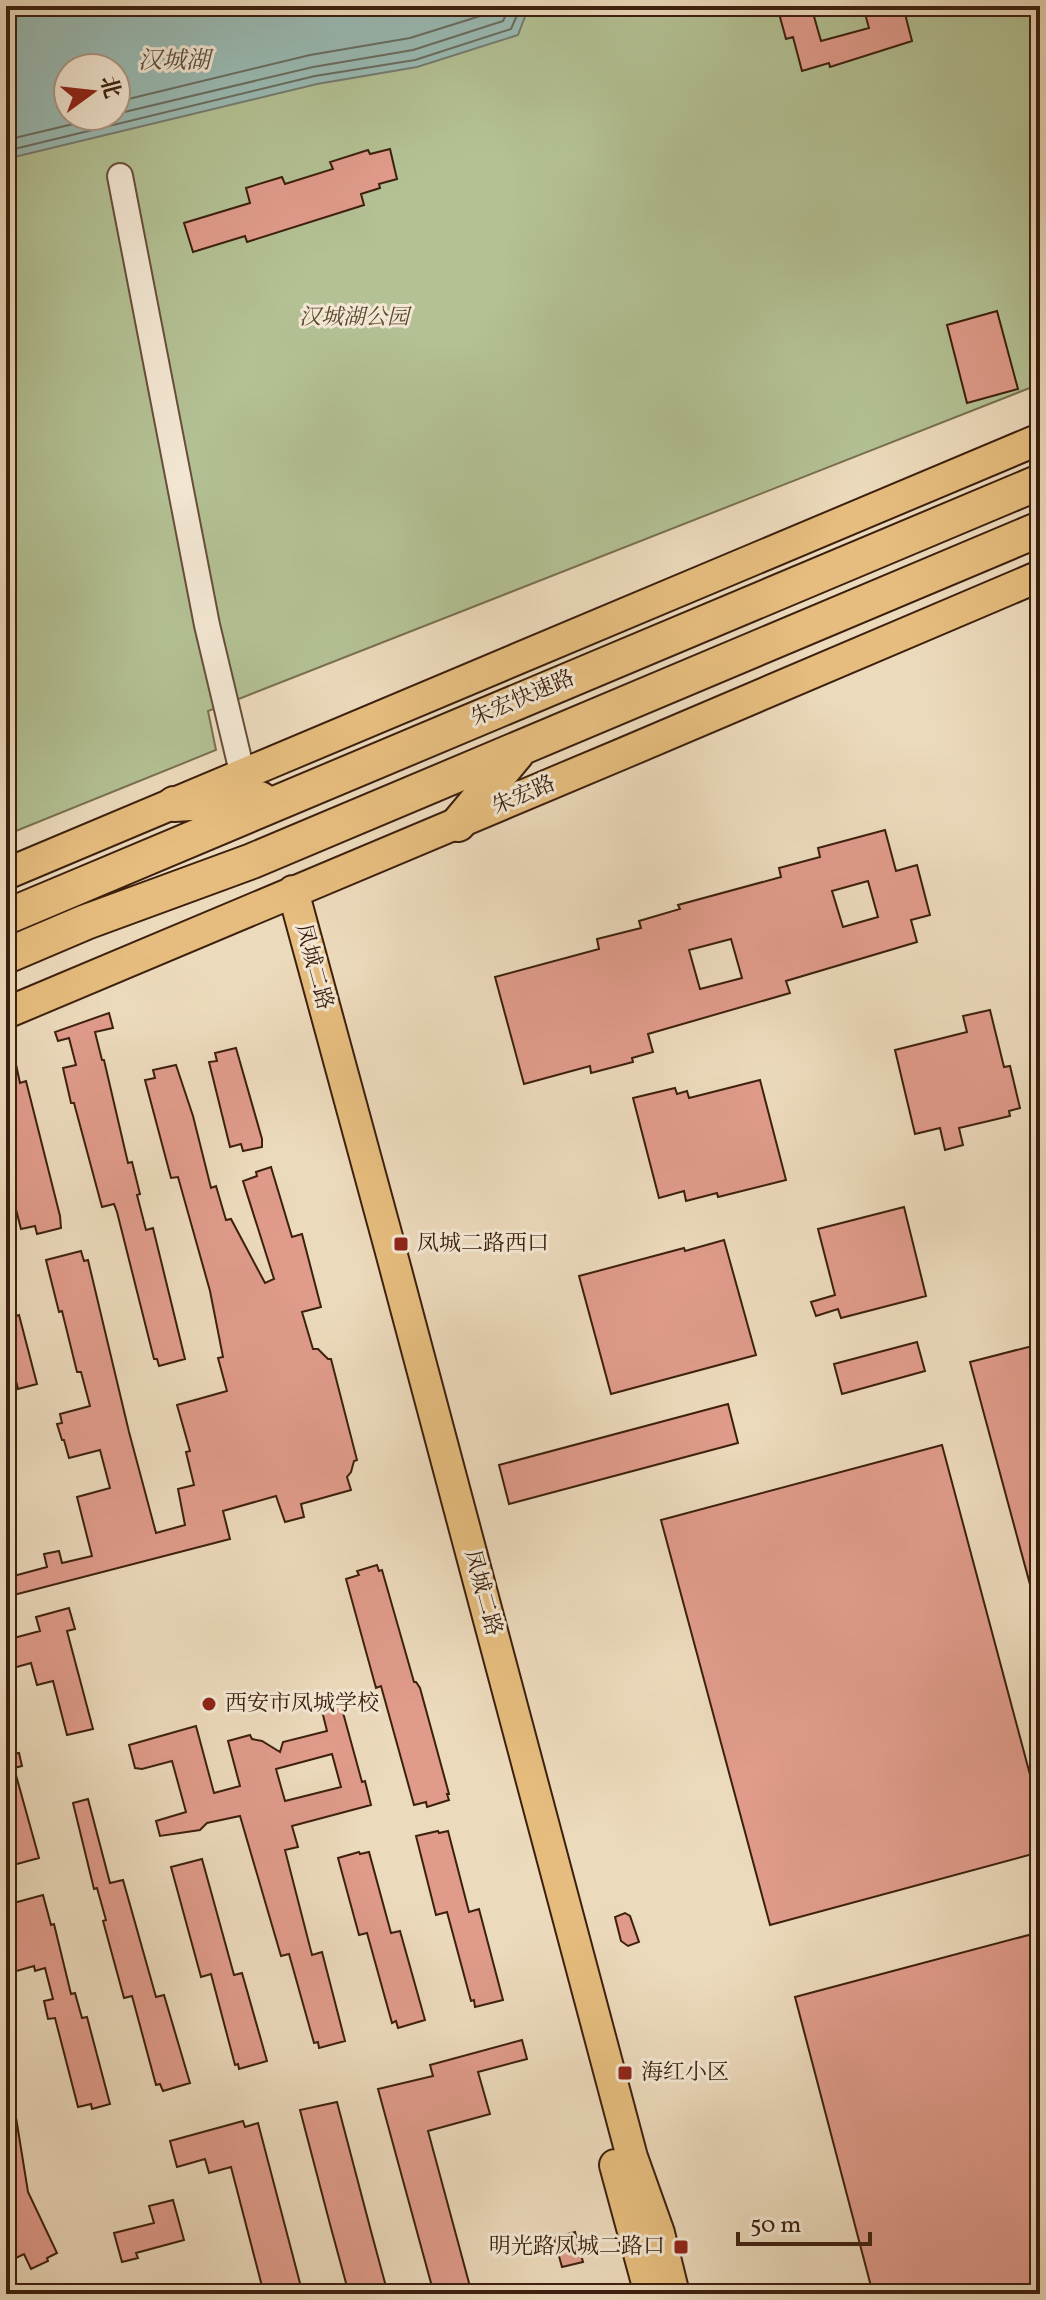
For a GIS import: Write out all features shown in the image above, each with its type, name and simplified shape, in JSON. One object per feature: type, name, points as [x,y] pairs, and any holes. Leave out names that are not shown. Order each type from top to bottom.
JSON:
[{"type":"highway","name":"朱宏快速路","points":[[6,917],[1040,482]]},
{"type":"highway","name":"朱宏快速路","points":[[6,956],[86,922],[252,861],[1040,529]]},
{"type":"highway","points":[[458,824],[520,749]]},
{"type":"highway","points":[[174,804],[288,797]]},
{"type":"main road","points":[[6,874],[1040,439]]},
{"type":"main road","name":"朱宏路","points":[[6,1013],[1040,576]]},
{"type":"main road","name":"凤城二路","points":[[284,896],[650,2294]]},
{"type":"main road","name":"凤城二路","points":[[284,896],[398,1278],[628,2144],[659,2233],[674,2294]]},
{"type":"street","points":[[120,176],[207,625],[243,776]]},
{"type":"green space","name":"汉城湖公园","points":[[6,6],[1040,6],[1040,384],[208,711],[216,750],[6,835]]},
{"type":"water","name":"汉城湖","points":[[6,6],[529,6],[518,35],[417,67],[317,84],[132,129],[132,52],[52,52],[52,132],[118,132],[6,159]]},
{"type":"building","points":[[777,6],[811,6],[821,41],[869,28],[863,6],[903,6],[912,41],[830,67],[829,63],[802,71],[793,37],[786,39]]},
{"type":"building","points":[[390,149],[397,179],[361,194],[364,205],[247,242],[245,236],[193,252],[184,223],[250,203],[246,188],[282,177],[285,184],[333,169],[330,162],[368,150],[370,154]]},
{"type":"building","points":[[997,311],[1018,389],[967,403],[947,325]]},
{"type":"building","points":[[885,830],[896,871],[917,865],[930,915],[911,920],[917,942],[786,981],[790,993],[648,1034],[653,1052],[632,1058],[633,1062],[591,1073],[590,1066],[524,1084],[495,977],[599,949],[597,939],[641,928],[639,921],[680,909],[678,905],[781,877],[779,868],[820,857],[818,848]],"holes":[[[868,881],[878,917],[843,927],[832,891]],[[731,939],[742,978],[700,989],[689,950]]]},
{"type":"building","points":[[990,1010],[1004,1067],[1010,1066],[1020,1108],[1009,1111],[1010,1116],[959,1128],[963,1145],[945,1150],[940,1128],[915,1134],[895,1050],[967,1032],[963,1016]]},
{"type":"building","points":[[109,1013],[113,1028],[95,1032],[128,1163],[132,1162],[146,1230],[153,1228],[185,1359],[159,1366],[157,1359],[154,1359],[117,1212],[114,1204],[102,1207],[74,1103],[71,1103],[63,1068],[76,1065],[69,1038],[58,1041],[55,1032]]},
{"type":"building","points":[[6,1046],[12,1046],[20,1083],[26,1081],[60,1216],[61,1228],[37,1234],[35,1226],[21,1229],[6,1170]]},
{"type":"building","points":[[236,1048],[262,1139],[262,1147],[243,1151],[241,1144],[230,1147],[209,1062],[217,1061],[215,1053]]},
{"type":"building","points":[[176,1065],[211,1188],[216,1186],[226,1220],[231,1219],[265,1283],[274,1279],[243,1181],[271,1167],[292,1237],[302,1234],[321,1307],[302,1312],[313,1349],[318,1349],[331,1359],[357,1460],[347,1477],[351,1490],[301,1504],[304,1517],[285,1522],[276,1496],[223,1511],[230,1539],[6,1597],[6,1578],[47,1567],[44,1554],[59,1551],[62,1563],[92,1556],[77,1497],[110,1488],[100,1450],[69,1458],[57,1424],[62,1423],[60,1414],[90,1406],[81,1372],[77,1372],[46,1260],[81,1251],[84,1261],[88,1260],[156,1533],[185,1525],[178,1489],[194,1485],[186,1452],[190,1451],[177,1405],[227,1391],[218,1358],[223,1357],[210,1291],[178,1177],[171,1178],[145,1080],[155,1078],[153,1070]]},
{"type":"building","points":[[760,1080],[786,1180],[718,1197],[717,1193],[686,1201],[684,1191],[659,1198],[633,1098],[675,1088],[677,1094],[687,1091],[689,1098]]},
{"type":"building","points":[[904,1207],[926,1296],[841,1318],[838,1309],[816,1316],[811,1302],[835,1295],[818,1229]]},
{"type":"building","points":[[724,1240],[756,1355],[611,1394],[579,1276]]},
{"type":"building","points":[[19,1315],[37,1384],[18,1389],[6,1341],[6,1319]]},
{"type":"building","points":[[917,1342],[925,1371],[842,1394],[834,1364]]},
{"type":"building","points":[[1040,1344],[1040,1603],[1035,1603],[970,1362]]},
{"type":"building","points":[[728,1404],[738,1443],[509,1504],[499,1465]]},
{"type":"building","points":[[942,1445],[1040,1812],[1040,1852],[770,1925],[661,1520]]},
{"type":"building","points":[[377,1565],[379,1571],[382,1570],[414,1682],[420,1688],[449,1794],[449,1800],[427,1807],[426,1802],[414,1805],[381,1686],[376,1688],[346,1579],[359,1575],[357,1571]]},
{"type":"building","points":[[69,1608],[75,1629],[67,1631],[93,1729],[67,1735],[53,1681],[37,1685],[31,1663],[6,1670],[6,1640],[40,1631],[36,1617]]},
{"type":"building","points":[[339,1698],[371,1805],[292,1826],[298,1847],[285,1850],[312,1955],[322,1952],[345,2041],[319,2048],[318,2042],[314,2043],[289,1954],[281,1956],[240,1816],[207,1823],[200,1830],[160,1836],[156,1821],[186,1812],[172,1761],[135,1768],[129,1745],[196,1726],[214,1793],[240,1786],[228,1741],[250,1735],[252,1739],[280,1752],[283,1742],[327,1731],[320,1703]],"holes":[[[332,1754],[341,1787],[285,1801],[276,1769]]]},
{"type":"building","points":[[19,1753],[22,1766],[14,1768],[39,1858],[6,1867],[6,1755]]},
{"type":"building","points":[[88,1799],[110,1883],[123,1880],[156,1997],[164,1995],[190,2083],[163,2091],[160,2084],[156,2085],[132,1996],[124,1998],[73,1803]]},
{"type":"building","points":[[448,1831],[469,1912],[479,1909],[503,2000],[475,2007],[447,1912],[436,1915],[416,1836]]},
{"type":"building","points":[[369,1852],[391,1933],[400,1931],[425,2020],[398,2028],[396,2021],[392,2023],[367,1933],[359,1935],[338,1858]]},
{"type":"building","points":[[202,1859],[234,1975],[242,1973],[267,2061],[239,2069],[238,2064],[235,2065],[211,1974],[201,1977],[171,1867]]},
{"type":"building","points":[[43,1895],[51,1925],[54,1924],[71,1994],[75,1993],[82,2018],[87,2017],[110,2104],[92,2109],[91,2104],[78,2107],[55,2018],[48,2019],[44,2001],[53,1999],[45,1968],[35,1971],[34,1966],[6,1974],[6,1905]]},
{"type":"building","points":[[625,1913],[630,1916],[639,1942],[628,1946],[621,1941],[615,1917]]},
{"type":"building","points":[[1040,1932],[1040,2294],[873,2294],[795,1997]]},
{"type":"building","points":[[522,2040],[527,2059],[478,2072],[490,2114],[428,2131],[472,2294],[434,2294],[378,2089],[433,2076],[430,2065]]},
{"type":"building","points":[[337,2102],[388,2294],[349,2294],[331,2228],[300,2110]]},
{"type":"building","points":[[14,2105],[28,2192],[57,2253],[31,2269],[24,2254],[6,2263],[6,2106]]},
{"type":"building","points":[[243,2121],[245,2127],[258,2123],[301,2287],[297,2288],[299,2294],[264,2294],[231,2167],[209,2173],[205,2159],[177,2167],[170,2141]]},
{"type":"building","points":[[173,2200],[184,2240],[136,2253],[138,2258],[122,2262],[114,2233],[154,2223],[149,2206]]},
{"type":"building","points":[[575,2232],[583,2262],[562,2267],[554,2238]]},
{"type":"place","name":"凤城二路西口","points":[[401,1244]]},
{"type":"place","name":"西安市凤城学校","points":[[209,1704]]},
{"type":"place","name":"海红小区","points":[[625,2073]]},
{"type":"place","name":"明光路凤城二路口","points":[[681,2247]]}]
